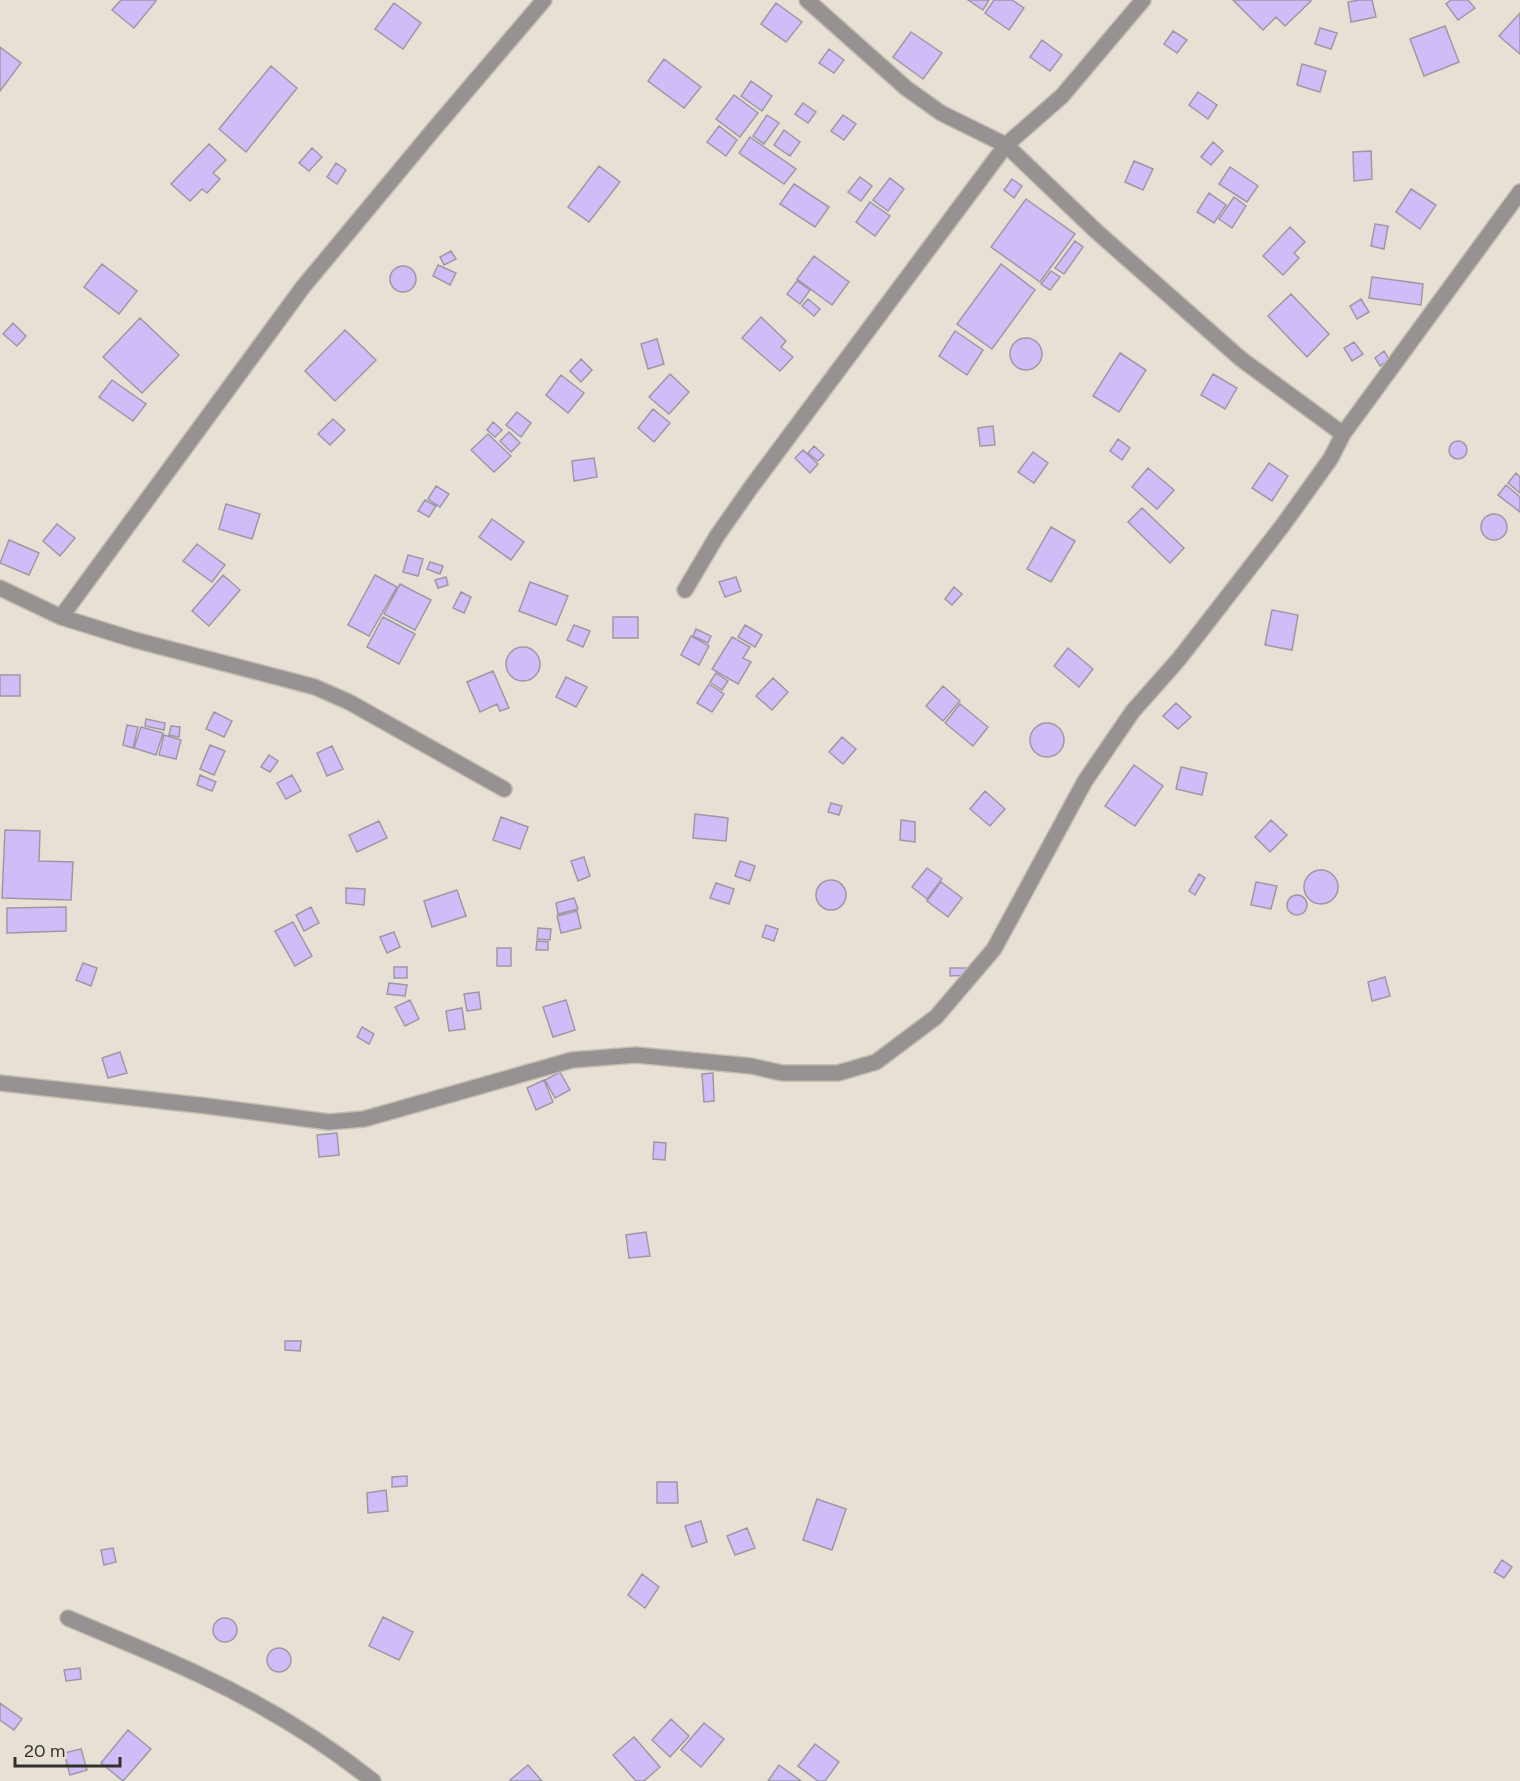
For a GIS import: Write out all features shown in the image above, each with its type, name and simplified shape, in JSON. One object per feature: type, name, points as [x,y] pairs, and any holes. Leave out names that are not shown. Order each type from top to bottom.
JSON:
[{"type":"street","points":[[61,617],[303,287],[544,0]]},
{"type":"street","points":[[807,0],[906,88],[941,113],[1006,145],[1096,231],[1241,360],[1343,434]]},
{"type":"street","points":[[685,590],[717,536],[752,486],[1006,145],[1062,96],[1143,0]]},
{"type":"street","points":[[0,1083],[329,1122],[364,1119],[572,1060],[636,1055],[751,1066],[782,1073],[838,1073],[876,1062],[936,1017],[994,949],[1085,781],[1133,711],[1179,659],[1283,525],[1330,458],[1343,434],[1520,192]]},
{"type":"street","points":[[0,588],[61,617],[135,640],[315,687],[349,702],[504,789]]},
{"type":"street","points":[[68,1618],[203,1676],[283,1720],[373,1781]]},
{"type":"building","points":[[121,0],[156,1],[134,28],[112,10]]},
{"type":"building","points":[[968,0],[989,0],[983,10]]},
{"type":"building","points":[[994,0],[1012,0],[1024,8],[1009,30],[985,13]]},
{"type":"building","points":[[1233,0],[1311,1],[1285,26],[1276,17],[1263,30]]},
{"type":"building","points":[[1372,0],[1376,17],[1351,22],[1348,2]]},
{"type":"building","points":[[1451,0],[1468,0],[1475,8],[1458,20],[1446,4]]},
{"type":"building","points":[[394,3],[421,23],[403,49],[375,29]]},
{"type":"building","points":[[776,3],[802,22],[786,42],[761,24]]},
{"type":"building","points":[[1520,13],[1520,54],[1499,36]]},
{"type":"building","points":[[1445,26],[1459,62],[1424,76],[1410,39]]},
{"type":"building","points":[[1320,28],[1337,33],[1331,49],[1315,44]]},
{"type":"building","points":[[1173,31],[1187,40],[1177,53],[1164,44]]},
{"type":"building","points":[[911,32],[942,53],[923,79],[893,57]]},
{"type":"building","points":[[1042,40],[1062,55],[1050,71],[1030,57]]},
{"type":"building","points":[[0,47],[21,63],[0,91]]},
{"type":"building","points":[[829,49],[844,60],[834,73],[819,63]]},
{"type":"building","points":[[664,59],[701,87],[684,108],[648,81]]},
{"type":"building","points":[[1302,64],[1326,71],[1320,92],[1297,85]]},
{"type":"building","points":[[271,66],[297,88],[246,152],[219,129]]},
{"type":"building","points":[[751,81],[772,96],[762,111],[741,96]]},
{"type":"building","points":[[1198,92],[1217,105],[1208,119],[1189,105]]},
{"type":"building","points":[[734,95],[758,113],[740,137],[716,119]]},
{"type":"building","points":[[803,103],[816,112],[808,123],[795,114]]},
{"type":"building","points":[[767,115],[779,123],[764,144],[753,136]]},
{"type":"building","points":[[843,115],[856,124],[844,140],[831,131]]},
{"type":"building","points":[[719,126],[737,140],[726,156],[707,142]]},
{"type":"building","points":[[784,130],[800,142],[790,156],[774,145]]},
{"type":"building","points":[[750,137],[796,169],[784,184],[739,153]]},
{"type":"building","points":[[1213,142],[1223,151],[1211,165],[1201,157]]},
{"type":"building","points":[[209,144],[226,160],[213,173],[220,179],[207,193],[202,189],[190,201],[171,184]]},
{"type":"building","points":[[312,148],[322,157],[309,171],[299,163]]},
{"type":"building","points":[[1371,151],[1372,179],[1354,181],[1353,152]]},
{"type":"building","points":[[1134,161],[1153,169],[1143,190],[1125,182]]},
{"type":"building","points":[[336,163],[346,170],[337,184],[327,177]]},
{"type":"building","points":[[599,166],[620,182],[589,222],[568,207]]},
{"type":"building","points":[[1230,167],[1258,186],[1247,202],[1219,184]]},
{"type":"building","points":[[860,177],[872,186],[861,201],[848,192]]},
{"type":"building","points":[[890,178],[904,189],[888,211],[873,200]]},
{"type":"building","points":[[1012,179],[1022,186],[1014,198],[1004,190]]},
{"type":"building","points":[[794,184],[829,207],[815,227],[780,204]]},
{"type":"building","points":[[1411,189],[1436,205],[1420,229],[1396,212]]},
{"type":"building","points":[[1209,193],[1226,205],[1214,223],[1197,212]]},
{"type":"building","points":[[1234,197],[1246,206],[1232,228],[1219,219]]},
{"type":"building","points":[[1026,199],[1075,234],[1040,282],[991,247]]},
{"type":"building","points":[[870,202],[890,216],[875,236],[856,222]]},
{"type":"building","points":[[1375,224],[1388,226],[1384,249],[1371,246]]},
{"type":"building","points":[[1290,227],[1305,242],[1294,253],[1299,258],[1283,275],[1263,256]]},
{"type":"building","points":[[1075,241],[1083,247],[1064,274],[1055,268]]},
{"type":"building","points":[[451,251],[456,259],[444,265],[440,257]]},
{"type":"building","points":[[814,256],[849,282],[832,305],[797,279]]},
{"type":"building","points":[[102,264],[137,291],[119,314],[84,287]]},
{"type":"building","points":[[1001,264],[1035,290],[992,349],[957,324]]},
{"type":"building","points":[[438,265],[456,273],[450,285],[433,276]]},
{"type":"building","points":[[403,266],[412,270],[416,279],[412,288],[403,292],[394,288],[390,279],[394,270]]},
{"type":"building","points":[[1051,271],[1060,277],[1050,290],[1041,284]]},
{"type":"building","points":[[1372,277],[1423,284],[1421,305],[1369,298]]},
{"type":"building","points":[[797,281],[810,290],[800,304],[787,294]]},
{"type":"building","points":[[1291,294],[1329,334],[1307,357],[1268,316]]},
{"type":"building","points":[[808,299],[820,309],[814,316],[802,306]]},
{"type":"building","points":[[1361,299],[1369,312],[1357,319],[1350,306]]},
{"type":"building","points":[[761,317],[786,341],[781,347],[793,357],[780,371],[742,338]]},
{"type":"building","points":[[140,318],[179,355],[142,393],[103,357]]},
{"type":"building","points":[[13,323],[26,336],[17,346],[3,334]]},
{"type":"building","points":[[345,330],[376,360],[335,401],[305,371]]},
{"type":"building","points":[[955,331],[983,350],[967,375],[939,356]]},
{"type":"building","points":[[1026,338],[1037,343],[1042,354],[1037,365],[1026,370],[1015,365],[1010,354],[1015,343]]},
{"type":"building","points":[[657,339],[664,364],[648,369],[641,344]]},
{"type":"building","points":[[1354,342],[1363,354],[1352,361],[1344,348]]},
{"type":"building","points":[[1384,351],[1389,359],[1380,366],[1375,358]]},
{"type":"building","points":[[1120,353],[1146,370],[1119,412],[1093,396]]},
{"type":"building","points":[[581,359],[592,370],[581,382],[570,371]]},
{"type":"building","points":[[670,374],[689,392],[669,414],[649,397]]},
{"type":"building","points":[[1213,374],[1237,388],[1225,409],[1201,395]]},
{"type":"building","points":[[561,375],[584,393],[568,413],[546,395]]},
{"type":"building","points":[[112,380],[146,404],[133,421],[99,397]]},
{"type":"building","points":[[653,409],[670,423],[654,442],[638,428]]},
{"type":"building","points":[[517,412],[531,423],[521,437],[506,425]]},
{"type":"building","points":[[333,419],[345,430],[330,445],[318,434]]},
{"type":"building","points":[[493,422],[502,430],[495,437],[487,430]]},
{"type":"building","points":[[993,426],[995,445],[980,446],[978,428]]},
{"type":"building","points":[[509,432],[520,443],[511,452],[500,441]]},
{"type":"building","points":[[488,434],[511,456],[494,472],[471,450]]},
{"type":"building","points":[[1118,439],[1130,448],[1122,460],[1110,451]]},
{"type":"building","points":[[1458,441],[1464,444],[1467,450],[1464,456],[1458,459],[1452,456],[1449,450],[1452,444]]},
{"type":"building","points":[[814,446],[824,455],[818,461],[808,453]]},
{"type":"building","points":[[803,450],[818,464],[810,473],[795,458]]},
{"type":"building","points":[[1033,452],[1048,463],[1034,483],[1018,472]]},
{"type":"building","points":[[594,458],[597,477],[574,481],[572,461]]},
{"type":"building","points":[[1269,463],[1288,476],[1272,501],[1252,488]]},
{"type":"building","points":[[1148,468],[1174,490],[1157,509],[1132,487]]},
{"type":"building","points":[[1516,473],[1520,477],[1520,493],[1508,483]]},
{"type":"building","points":[[1506,485],[1520,497],[1520,512],[1498,495]]},
{"type":"building","points":[[436,486],[449,494],[440,507],[428,499]]},
{"type":"building","points":[[425,500],[436,506],[429,517],[418,511]]},
{"type":"building","points":[[226,504],[260,514],[252,539],[219,529]]},
{"type":"building","points":[[1142,508],[1184,548],[1170,563],[1128,522]]},
{"type":"building","points":[[1494,514],[1503,518],[1507,527],[1503,536],[1494,540],[1485,536],[1481,527],[1485,518]]},
{"type":"building","points":[[492,519],[524,542],[511,560],[479,537]]},
{"type":"building","points":[[57,524],[75,538],[60,556],[43,541]]},
{"type":"building","points":[[1051,527],[1075,541],[1051,582],[1027,569]]},
{"type":"building","points":[[9,540],[39,553],[29,575],[0,563]]},
{"type":"building","points":[[197,544],[225,565],[212,582],[183,561]]},
{"type":"building","points":[[408,555],[423,559],[418,576],[403,572]]},
{"type":"building","points":[[430,562],[443,566],[440,574],[427,569]]},
{"type":"building","points":[[223,575],[240,590],[209,626],[192,611]]},
{"type":"building","points":[[375,575],[397,587],[369,636],[348,625]]},
{"type":"building","points":[[446,577],[448,585],[438,588],[435,580]]},
{"type":"building","points":[[736,577],[741,591],[725,597],[719,582]]},
{"type":"building","points":[[530,582],[568,596],[556,625],[519,611]]},
{"type":"building","points":[[400,584],[431,600],[415,630],[384,614]]},
{"type":"building","points":[[954,587],[962,594],[952,605],[945,599]]},
{"type":"building","points":[[461,592],[471,597],[464,613],[453,608]]},
{"type":"building","points":[[1272,610],[1298,615],[1292,650],[1265,645]]},
{"type":"building","points":[[383,617],[415,634],[399,664],[367,647]]},
{"type":"building","points":[[613,617],[638,617],[638,638],[613,638]]},
{"type":"building","points":[[574,625],[590,631],[583,647],[567,640]]},
{"type":"building","points":[[745,625],[762,635],[755,647],[738,637]]},
{"type":"building","points":[[696,629],[711,636],[708,643],[693,636]]},
{"type":"building","points":[[691,636],[709,646],[699,665],[681,655]]},
{"type":"building","points":[[732,637],[750,647],[743,658],[751,662],[738,684],[712,669]]},
{"type":"building","points":[[523,647],[535,652],[540,664],[535,676],[523,681],[511,676],[506,664],[511,652]]},
{"type":"building","points":[[1068,648],[1093,669],[1079,687],[1054,666]]},
{"type":"building","points":[[493,671],[509,708],[500,711],[497,704],[480,712],[467,682]]},
{"type":"building","points":[[716,673],[728,681],[722,690],[710,682]]},
{"type":"building","points":[[0,675],[20,675],[20,696],[0,696]]},
{"type":"building","points":[[566,677],[587,687],[576,707],[556,697]]},
{"type":"building","points":[[773,678],[788,692],[772,710],[756,696]]},
{"type":"building","points":[[709,684],[724,694],[712,712],[697,703]]},
{"type":"building","points":[[943,686],[960,701],[943,721],[926,706]]},
{"type":"building","points":[[1176,703],[1191,717],[1178,729],[1163,716]]},
{"type":"building","points":[[960,704],[988,727],[973,746],[945,723]]},
{"type":"building","points":[[214,712],[232,721],[224,737],[206,729]]},
{"type":"building","points":[[146,719],[165,723],[164,730],[145,726]]},
{"type":"building","points":[[1047,723],[1059,728],[1064,740],[1059,752],[1047,757],[1035,752],[1030,740],[1035,728]]},
{"type":"building","points":[[127,725],[138,727],[133,748],[123,745]]},
{"type":"building","points":[[171,726],[180,727],[179,737],[169,735]]},
{"type":"building","points":[[141,727],[163,733],[156,755],[134,748]]},
{"type":"building","points":[[164,735],[181,740],[176,759],[159,755]]},
{"type":"building","points":[[842,737],[856,749],[843,764],[829,752]]},
{"type":"building","points":[[210,745],[225,751],[214,775],[200,769]]},
{"type":"building","points":[[332,746],[343,769],[327,776],[317,753]]},
{"type":"building","points":[[269,755],[278,761],[270,772],[261,767]]},
{"type":"building","points":[[1134,765],[1163,786],[1135,826],[1105,806]]},
{"type":"building","points":[[1181,767],[1207,773],[1202,795],[1176,789]]},
{"type":"building","points":[[200,775],[216,782],[212,791],[197,785]]},
{"type":"building","points":[[292,775],[301,791],[286,799],[277,783]]},
{"type":"building","points":[[985,791],[1005,809],[990,826],[970,809]]},
{"type":"building","points":[[831,803],[842,806],[839,815],[828,812]]},
{"type":"building","points":[[695,814],[728,818],[726,841],[693,838]]},
{"type":"building","points":[[501,817],[528,827],[520,849],[493,840]]},
{"type":"building","points":[[901,820],[915,822],[915,842],[900,840]]},
{"type":"building","points":[[1271,820],[1287,835],[1270,852],[1255,837]]},
{"type":"building","points":[[379,821],[387,838],[357,852],[349,835]]},
{"type":"building","points":[[5,830],[40,831],[39,861],[73,862],[71,900],[2,898]]},
{"type":"building","points":[[584,857],[590,876],[578,881],[571,861]]},
{"type":"building","points":[[740,861],[755,866],[750,881],[735,876]]},
{"type":"building","points":[[927,868],[942,879],[927,899],[912,887]]},
{"type":"building","points":[[1321,870],[1333,875],[1338,887],[1333,899],[1321,904],[1309,899],[1304,887],[1309,875]]},
{"type":"building","points":[[1199,874],[1205,878],[1195,895],[1189,891]]},
{"type":"building","points":[[831,880],[837,881],[845,889],[845,901],[837,909],[831,910],[825,909],[817,901],[816,895],[817,889],[825,881]]},
{"type":"building","points":[[941,882],[962,898],[948,917],[927,901]]},
{"type":"building","points":[[1256,882],[1277,886],[1271,909],[1251,905]]},
{"type":"building","points":[[716,883],[734,889],[729,904],[710,898]]},
{"type":"building","points":[[346,888],[365,889],[364,905],[346,903]]},
{"type":"building","points":[[457,890],[466,916],[432,927],[424,901]]},
{"type":"building","points":[[1297,895],[1304,898],[1307,905],[1304,912],[1297,915],[1290,912],[1287,905],[1290,898]]},
{"type":"building","points":[[574,898],[578,909],[558,914],[556,903]]},
{"type":"building","points":[[66,907],[66,931],[7,933],[7,908]]},
{"type":"building","points":[[311,907],[319,923],[304,931],[296,915]]},
{"type":"building","points":[[577,911],[581,928],[561,933],[557,916]]},
{"type":"building","points":[[293,922],[312,956],[295,966],[275,931]]},
{"type":"building","points":[[766,925],[778,929],[774,941],[762,937]]},
{"type":"building","points":[[538,928],[551,929],[550,940],[537,939]]},
{"type":"building","points":[[394,932],[400,947],[387,953],[380,937]]},
{"type":"building","points":[[537,941],[548,942],[548,950],[536,950]]},
{"type":"building","points":[[497,948],[511,948],[511,966],[497,966]]},
{"type":"building","points":[[83,963],[97,968],[91,986],[76,980]]},
{"type":"building","points":[[394,967],[407,967],[407,978],[394,978]]},
{"type":"building","points":[[950,968],[970,968],[969,975],[950,976]]},
{"type":"building","points":[[1385,977],[1390,996],[1372,1001],[1368,982]]},
{"type":"building","points":[[389,983],[407,985],[405,996],[387,994]]},
{"type":"building","points":[[479,992],[481,1009],[467,1011],[464,994]]},
{"type":"building","points":[[410,1000],[419,1019],[405,1026],[395,1007]]},
{"type":"building","points":[[566,1000],[575,1030],[553,1037],[543,1007]]},
{"type":"building","points":[[462,1008],[465,1029],[449,1031],[446,1011]]},
{"type":"building","points":[[362,1027],[374,1034],[369,1044],[357,1037]]},
{"type":"building","points":[[120,1052],[127,1073],[108,1078],[102,1058]]},
{"type":"building","points":[[560,1072],[570,1090],[555,1098],[545,1080]]},
{"type":"building","points":[[713,1073],[714,1101],[704,1102],[702,1074]]},
{"type":"building","points":[[544,1080],[553,1102],[536,1110],[527,1088]]},
{"type":"building","points":[[337,1133],[339,1155],[319,1157],[317,1135]]},
{"type":"building","points":[[654,1142],[666,1143],[665,1160],[653,1159]]},
{"type":"building","points":[[646,1232],[650,1256],[629,1258],[626,1235]]},
{"type":"building","points":[[285,1341],[301,1341],[300,1351],[285,1350]]},
{"type":"building","points":[[407,1476],[407,1486],[392,1487],[392,1477]]},
{"type":"building","points":[[657,1482],[677,1482],[678,1503],[657,1503]]},
{"type":"building","points":[[386,1490],[388,1511],[368,1513],[367,1493]]},
{"type":"building","points":[[817,1499],[846,1509],[832,1550],[803,1540]]},
{"type":"building","points":[[701,1521],[707,1542],[692,1547],[685,1526]]},
{"type":"building","points":[[747,1528],[755,1548],[735,1555],[727,1536]]},
{"type":"building","points":[[113,1548],[116,1562],[104,1565],[101,1550]]},
{"type":"building","points":[[1502,1560],[1512,1567],[1504,1578],[1494,1572]]},
{"type":"building","points":[[642,1574],[659,1587],[645,1608],[628,1595]]},
{"type":"building","points":[[383,1617],[413,1632],[399,1660],[369,1646]]},
{"type":"building","points":[[225,1618],[234,1621],[237,1630],[234,1639],[225,1642],[216,1639],[213,1630],[216,1621]]},
{"type":"building","points":[[279,1648],[284,1649],[290,1655],[290,1665],[284,1671],[279,1672],[274,1671],[268,1665],[267,1660],[268,1655],[274,1649]]},
{"type":"building","points":[[80,1668],[81,1679],[66,1681],[64,1670]]},
{"type":"building","points":[[0,1703],[22,1719],[14,1730],[0,1720]]},
{"type":"building","points":[[671,1719],[689,1736],[670,1757],[652,1740]]},
{"type":"building","points":[[704,1723],[724,1739],[701,1767],[681,1750]]},
{"type":"building","points":[[128,1730],[151,1749],[123,1781],[101,1763]]},
{"type":"building","points":[[634,1737],[660,1767],[644,1781],[636,1781],[613,1755]]},
{"type":"building","points":[[815,1744],[839,1762],[825,1781],[818,1781],[798,1766]]},
{"type":"building","points":[[81,1749],[87,1770],[70,1775],[64,1753]]},
{"type":"building","points":[[528,1765],[542,1781],[510,1781],[510,1780]]},
{"type":"building","points":[[779,1765],[801,1781],[768,1781]]}]
